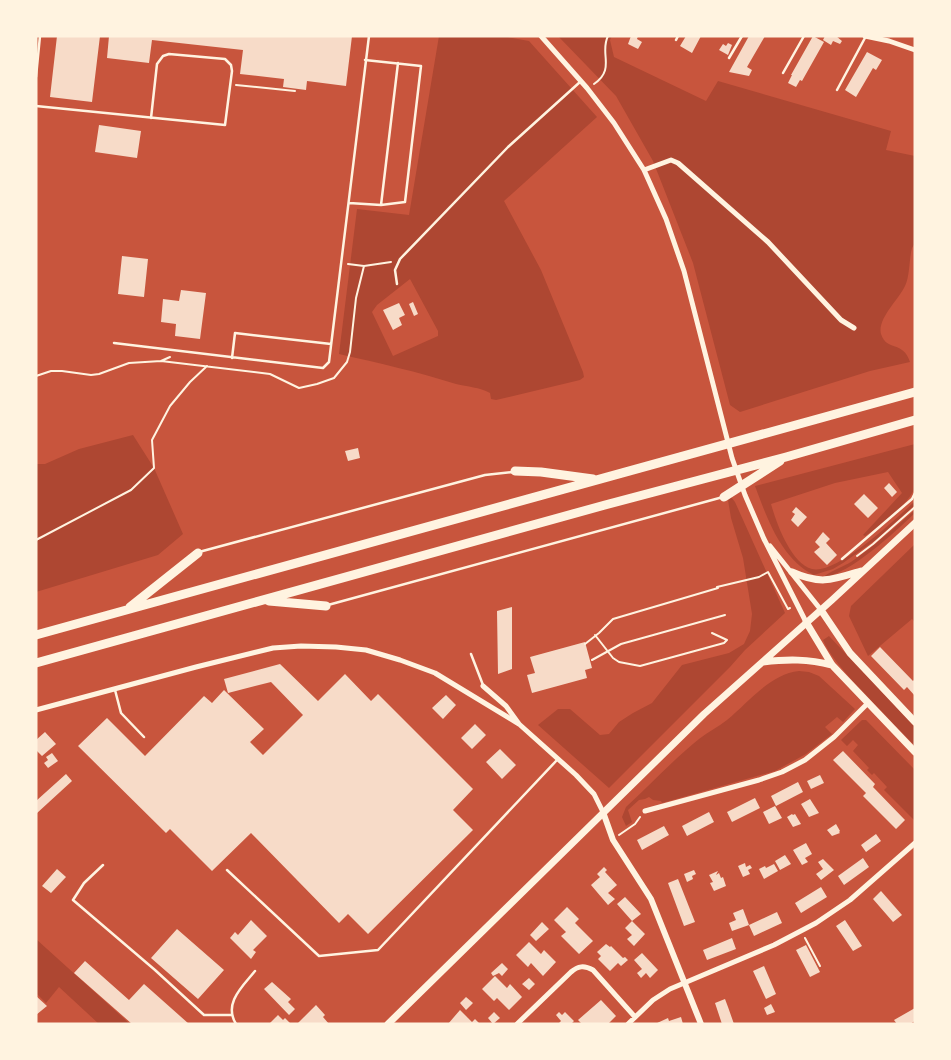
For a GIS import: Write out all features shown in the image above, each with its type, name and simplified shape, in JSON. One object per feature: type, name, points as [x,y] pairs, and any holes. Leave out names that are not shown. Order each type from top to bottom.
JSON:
[{"type":"highway","points":[[36,635],[915,392]]},
{"type":"highway","points":[[36,663],[915,420]]},
{"type":"highway","points":[[724,497],[786,457]]},
{"type":"highway","points":[[515,471],[541,472],[598,480]]},
{"type":"highway","points":[[126,610],[198,552]]},
{"type":"highway","points":[[262,600],[326,606]]},
{"type":"main road","points":[[388,1024],[704,714],[915,523]]},
{"type":"main road","points":[[792,572],[809,579],[833,580],[864,570]]},
{"type":"main road","points":[[821,610],[850,652],[915,722]]},
{"type":"main road","points":[[806,622],[832,665],[915,752]]},
{"type":"main road","points":[[762,662],[810,660],[832,665]]},
{"type":"street","points":[[541,36],[588,88],[614,123],[644,170],[666,219],[684,271],[722,422],[745,495],[764,539],[806,622]]},
{"type":"street","points":[[866,36],[889,39],[915,50]]},
{"type":"street","points":[[644,170],[671,160],[678,163],[768,242],[841,320],[854,328]]},
{"type":"street","points":[[764,539],[821,610]]},
{"type":"street","points":[[36,710],[273,648],[336,646],[366,650],[435,673],[519,724],[594,794],[613,840],[651,900],[701,1024]]},
{"type":"street","points":[[483,686],[506,706],[519,724]]},
{"type":"street","points":[[645,811],[782,772],[805,760],[834,737],[868,703]]},
{"type":"street","points":[[628,1024],[661,994],[802,932],[850,900],[915,842]]},
{"type":"street","points":[[517,1024],[570,972],[583,966],[593,970],[635,1017]]},
{"type":"lane","points":[[36,77],[40,36]]},
{"type":"lane","points":[[114,343],[323,368],[329,362],[369,36]]},
{"type":"lane","points":[[676,40],[678,36]]},
{"type":"lane","points":[[729,58],[742,36]]},
{"type":"lane","points":[[783,73],[804,36]]},
{"type":"lane","points":[[837,90],[866,36]]},
{"type":"lane","points":[[36,106],[225,126],[231,84],[231,65],[225,59],[170,54],[163,56],[157,64],[151,118]]},
{"type":"lane","points":[[349,203],[381,205],[406,202],[422,66],[366,60]]},
{"type":"lane","points":[[381,205],[398,63]]},
{"type":"lane","points":[[397,284],[395,270],[400,259],[508,147],[581,80]]},
{"type":"lane","points":[[232,358],[235,333],[331,344]]},
{"type":"lane","points":[[198,552],[485,475],[515,471]]},
{"type":"lane","points":[[842,559],[912,499],[915,493]]},
{"type":"lane","points":[[326,606],[724,497]]},
{"type":"lane","points":[[471,654],[483,686]]},
{"type":"lane","points":[[115,690],[121,713],[144,737]]},
{"type":"lane","points":[[227,870],[319,956],[378,950],[558,759]]},
{"type":"lane","points":[[103,865],[84,884],[73,900],[204,1015],[232,1015]]},
{"type":"lane","points":[[236,1024],[231,1006],[234,998],[256,970]]},
{"type":"path","points":[[588,88],[601,79],[605,71],[607,64],[606,40],[608,36]]},
{"type":"path","points":[[231,84],[295,91]]},
{"type":"path","points":[[341,263],[364,266],[387,264],[400,259]]},
{"type":"path","points":[[36,540],[131,490],[154,468],[152,440],[170,406],[190,382],[207,366]]},
{"type":"path","points":[[585,644],[613,619],[717,587],[760,577],[768,572],[788,609]]},
{"type":"path","points":[[592,660],[621,644],[725,615]]},
{"type":"path","points":[[595,636],[619,662],[640,666],[724,643],[727,640],[712,633]]},
{"type":"path","points":[[613,840],[635,824],[645,811]]},
{"type":"path","points":[[802,932],[820,966]]},
{"type":"shaded area","points":[[439,36],[501,36],[529,41],[597,117],[504,201],[541,270],[584,377],[580,380],[496,400],[491,399],[490,393],[482,389],[339,354],[357,209],[409,215]],"holes":[[[410,279],[438,331],[438,336],[393,356],[372,312],[377,305]]]},
{"type":"shaded area","points":[[558,36],[612,36],[610,40],[614,57],[706,101],[718,81],[891,131],[886,150],[915,156],[915,243],[911,252],[907,282],[882,322],[881,334],[887,343],[903,351],[910,362],[870,371],[740,412],[730,405],[693,263],[653,161],[616,96]]},
{"type":"shaded area","points":[[133,435],[154,468],[183,534],[158,555],[36,592],[36,464],[45,464],[79,449]]},
{"type":"shaded area","points":[[915,444],[915,487],[912,494],[894,514],[865,536],[863,535],[902,493],[888,472],[835,483],[771,504],[791,551],[804,566],[812,569],[823,568],[851,555],[881,532],[915,501],[915,505],[877,539],[833,569],[814,575],[802,568],[784,548],[770,524],[755,486]]},
{"type":"shaded area","points":[[731,497],[735,502],[785,613],[745,650],[609,788],[538,725],[558,709],[570,709],[600,735],[609,734],[619,722],[652,703],[682,665],[729,653],[744,644],[750,631],[752,614],[743,558],[731,518],[728,500]]},
{"type":"shaded area","points":[[915,510],[915,513],[872,551],[835,574],[824,577],[851,562]]},
{"type":"shaded area","points":[[915,544],[915,622],[912,619],[868,656],[849,616],[851,606]]},
{"type":"shaded area","points":[[829,636],[915,727],[915,746],[858,687],[835,660],[823,640]]},
{"type":"shaded area","points":[[799,671],[819,676],[855,709],[843,722],[837,717],[825,727],[832,734],[806,754],[775,771],[662,803],[649,797],[639,800],[628,810],[632,822],[626,826],[622,817],[626,807],[680,755],[727,720],[769,683],[788,673]]},
{"type":"shaded area","points":[[862,720],[866,720],[915,770],[914,820],[884,790],[887,787],[874,773],[872,775],[867,770],[869,768],[853,751],[858,745],[853,740],[847,746],[841,740]]},
{"type":"shaded area","points":[[36,939],[130,1024],[99,1024],[59,987],[46,1003],[36,993]]},
{"type":"building","points":[[57,36],[100,36],[92,102],[50,97]]},
{"type":"building","points":[[109,36],[352,36],[346,86],[307,81],[306,90],[283,87],[284,79],[240,74],[243,50],[152,40],[149,63],[107,58]]},
{"type":"building","points":[[631,36],[638,36],[637,39],[642,42],[638,49],[628,44]]},
{"type":"building","points":[[686,36],[701,36],[692,53],[680,46]]},
{"type":"building","points":[[749,36],[765,36],[747,67],[752,70],[749,76],[729,72]]},
{"type":"building","points":[[813,36],[824,42],[802,81],[800,80],[796,87],[788,83]]},
{"type":"building","points":[[825,36],[836,36],[842,41],[840,44],[833,41],[831,45],[823,40]]},
{"type":"building","points":[[728,43],[732,45],[728,55],[719,50],[723,44],[726,46]]},
{"type":"building","points":[[867,52],[882,60],[876,70],[873,68],[856,97],[845,90]]},
{"type":"building","points":[[99,125],[141,131],[137,158],[95,152]]},
{"type":"building","points":[[122,256],[148,259],[144,297],[118,294]]},
{"type":"building","points":[[181,290],[206,293],[200,339],[175,336],[176,324],[161,322],[163,299],[179,301]]},
{"type":"building","points":[[413,302],[418,314],[414,316],[409,304]]},
{"type":"building","points":[[399,303],[405,315],[399,318],[402,325],[393,330],[383,310]]},
{"type":"building","points":[[358,448],[360,458],[348,461],[345,451]]},
{"type":"building","points":[[889,483],[897,492],[892,497],[884,488]]},
{"type":"building","points":[[864,494],[878,508],[868,518],[854,504]]},
{"type":"building","points":[[796,507],[807,517],[798,527],[791,520],[795,514],[792,512]]},
{"type":"building","points":[[823,532],[830,539],[826,543],[837,555],[827,565],[814,552],[820,547],[815,542]]},
{"type":"building","points":[[512,607],[512,669],[498,674],[497,611]]},
{"type":"building","points":[[585,642],[592,668],[585,670],[587,678],[532,693],[527,675],[535,673],[530,657]]},
{"type":"building","points":[[880,647],[913,681],[915,679],[915,696],[907,687],[904,690],[871,656]]},
{"type":"building","points":[[280,664],[318,701],[345,674],[371,701],[378,694],[473,789],[453,810],[473,830],[368,934],[348,914],[339,923],[251,833],[212,871],[170,829],[166,833],[78,746],[107,718],[145,756],[204,696],[212,703],[224,690],[264,729],[250,742],[263,755],[303,715],[271,682],[228,693],[224,679]]},
{"type":"building","points":[[446,695],[456,705],[443,719],[432,708]]},
{"type":"building","points":[[475,724],[486,735],[472,749],[461,738]]},
{"type":"building","points":[[45,732],[56,744],[42,756],[36,750],[36,740]]},
{"type":"building","points":[[500,749],[516,765],[502,779],[486,762]]},
{"type":"building","points":[[843,751],[875,784],[873,787],[905,820],[896,829],[863,796],[866,793],[833,760]]},
{"type":"building","points":[[52,753],[58,761],[48,768],[44,763],[48,760],[46,757]]},
{"type":"building","points":[[66,774],[72,781],[36,814],[36,801]]},
{"type":"building","points":[[820,775],[824,783],[811,789],[807,781]]},
{"type":"building","points":[[798,782],[803,792],[776,806],[771,796]]},
{"type":"building","points":[[755,798],[760,808],[732,822],[727,812]]},
{"type":"building","points":[[810,799],[819,813],[809,817],[801,804]]},
{"type":"building","points":[[775,806],[782,818],[769,824],[763,812]]},
{"type":"building","points":[[709,812],[714,822],[687,836],[682,826]]},
{"type":"building","points":[[795,814],[801,824],[793,827],[787,817]]},
{"type":"building","points":[[836,824],[840,833],[832,836],[827,830]]},
{"type":"building","points":[[664,826],[669,835],[642,850],[637,840]]},
{"type":"building","points":[[876,834],[881,841],[866,852],[861,845]]},
{"type":"building","points":[[806,843],[812,854],[805,858],[808,862],[802,865],[793,850]]},
{"type":"building","points":[[785,855],[791,864],[780,870],[775,861]]},
{"type":"building","points":[[863,858],[869,867],[844,885],[838,876]]},
{"type":"building","points":[[823,859],[834,870],[821,880],[816,874],[823,869],[818,862]]},
{"type":"building","points":[[745,863],[746,867],[750,865],[752,868],[748,870],[750,874],[743,877],[738,866]]},
{"type":"building","points":[[774,864],[778,871],[764,879],[759,869]]},
{"type":"building","points":[[604,867],[607,870],[605,872],[617,885],[608,893],[615,899],[608,905],[591,885],[600,877],[597,874]]},
{"type":"building","points":[[57,869],[66,877],[51,893],[42,886]]},
{"type":"building","points":[[694,870],[696,874],[692,876],[693,879],[687,882],[684,874]]},
{"type":"building","points":[[718,871],[716,875],[719,873],[721,878],[723,877],[726,886],[714,891],[710,883],[713,882],[709,875]]},
{"type":"building","points":[[678,879],[695,922],[684,926],[668,883]]},
{"type":"building","points":[[821,887],[827,897],[801,913],[795,903]]},
{"type":"building","points":[[881,891],[902,915],[893,922],[873,899]]},
{"type":"building","points":[[625,897],[641,914],[632,921],[617,904]]},
{"type":"building","points":[[567,907],[579,919],[575,923],[593,941],[579,954],[561,936],[566,932],[554,920]]},
{"type":"building","points":[[743,909],[749,925],[732,931],[729,923],[736,920],[733,913]]},
{"type":"building","points":[[777,912],[782,923],[754,936],[749,925]]},
{"type":"building","points":[[251,920],[267,936],[253,950],[256,952],[251,959],[230,938],[235,932],[238,935]]},
{"type":"building","points":[[845,920],[862,946],[853,951],[836,926]]},
{"type":"building","points":[[632,921],[645,934],[634,946],[627,939],[632,935],[625,928]]},
{"type":"building","points":[[542,922],[549,929],[536,941],[530,935]]},
{"type":"building","points":[[177,929],[224,970],[198,999],[151,958]]},
{"type":"building","points":[[732,938],[736,949],[707,960],[703,950]]},
{"type":"building","points":[[529,942],[541,954],[544,950],[556,962],[543,976],[531,963],[528,967],[516,955]]},
{"type":"building","points":[[606,944],[628,960],[621,966],[618,963],[610,971],[598,959],[601,956],[597,952]]},
{"type":"building","points":[[806,945],[820,972],[810,977],[796,950]]},
{"type":"building","points":[[642,953],[658,970],[650,978],[646,973],[641,978],[637,973],[642,969],[634,960]]},
{"type":"building","points":[[85,961],[129,1000],[144,984],[189,1024],[132,1024],[74,973]]},
{"type":"building","points":[[502,963],[508,969],[502,976],[499,973],[493,976],[491,973]]},
{"type":"building","points":[[764,966],[776,994],[766,999],[753,971]]},
{"type":"building","points":[[495,976],[507,988],[510,984],[522,997],[509,1010],[497,998],[494,1001],[482,989]]},
{"type":"building","points":[[529,978],[535,984],[529,990],[522,984]]},
{"type":"building","points":[[272,982],[291,999],[288,1002],[295,1009],[289,1015],[264,989]]},
{"type":"building","points":[[36,996],[47,1006],[36,1015]]},
{"type":"building","points":[[466,997],[473,1003],[466,1010],[460,1003]]},
{"type":"building","points":[[725,999],[734,1024],[722,1024],[715,1003]]},
{"type":"building","points":[[601,1000],[616,1016],[608,1024],[580,1024],[578,1020]]},
{"type":"building","points":[[771,1004],[775,1012],[767,1015],[764,1008]]},
{"type":"building","points":[[316,1005],[325,1015],[323,1017],[329,1024],[297,1024]]},
{"type":"building","points":[[915,1008],[915,1021],[910,1024],[897,1024],[894,1020]]},
{"type":"building","points":[[460,1010],[472,1022],[475,1019],[480,1024],[448,1024]]},
{"type":"building","points":[[494,1012],[500,1018],[493,1024],[488,1018]]},
{"type":"building","points":[[559,1012],[562,1015],[565,1012],[574,1021],[571,1024],[558,1024],[561,1021],[556,1015]]},
{"type":"building","points":[[278,1015],[283,1020],[285,1018],[291,1024],[269,1024]]},
{"type":"building","points":[[681,1017],[683,1024],[655,1024],[668,1018],[669,1021]]}]
